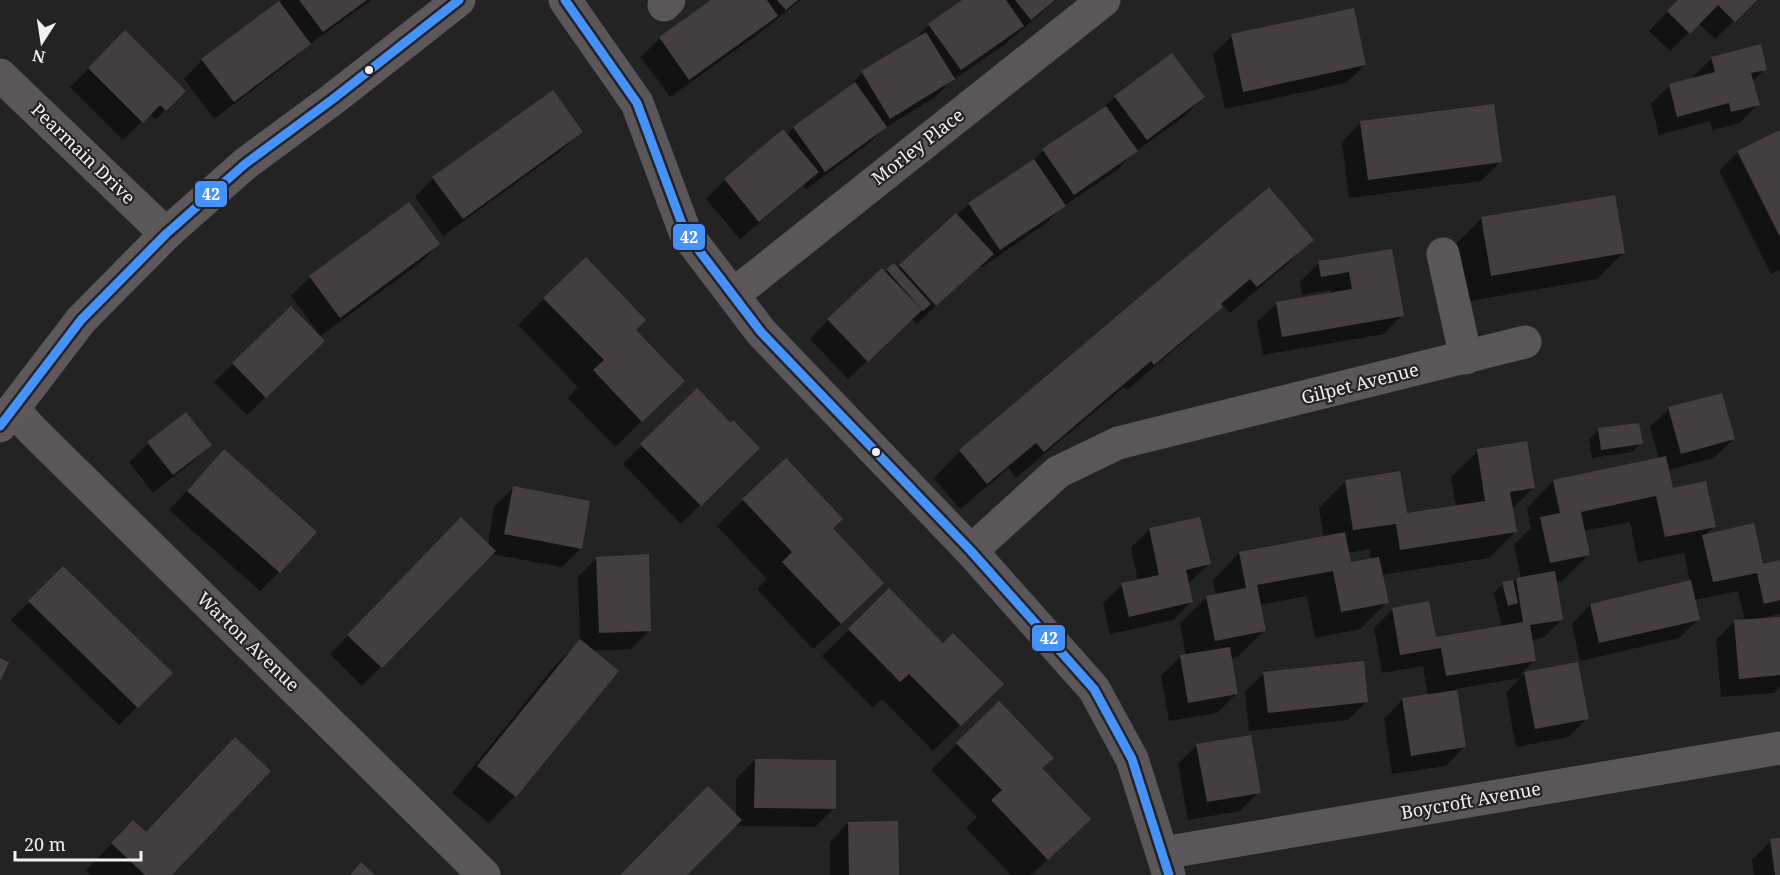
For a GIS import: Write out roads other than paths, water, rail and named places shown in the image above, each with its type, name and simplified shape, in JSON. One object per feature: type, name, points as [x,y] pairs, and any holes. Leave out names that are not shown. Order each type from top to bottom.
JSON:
[{"type":"street","points":[[6,418],[81,320],[166,234],[245,164],[333,99],[459,0]]},
{"type":"street","points":[[565,0],[637,103],[685,232],[761,332],[972,551],[1094,689],[1131,759],[1166,864]]},
{"type":"street","name":"Morley Place","points":[[733,295],[1104,0]]},
{"type":"street","name":"Pearmain Drive","points":[[0,75],[166,234]]},
{"type":"street","points":[[1443,254],[1466,358]]},
{"type":"street","name":"Gilpet Avenue","points":[[972,551],[1058,472],[1118,443],[1525,342]]},
{"type":"street","name":"Warton Avenue","points":[[6,418],[32,430],[484,875]]},
{"type":"street","name":"Boycroft Avenue","points":[[1166,864],[1780,748]]}]
